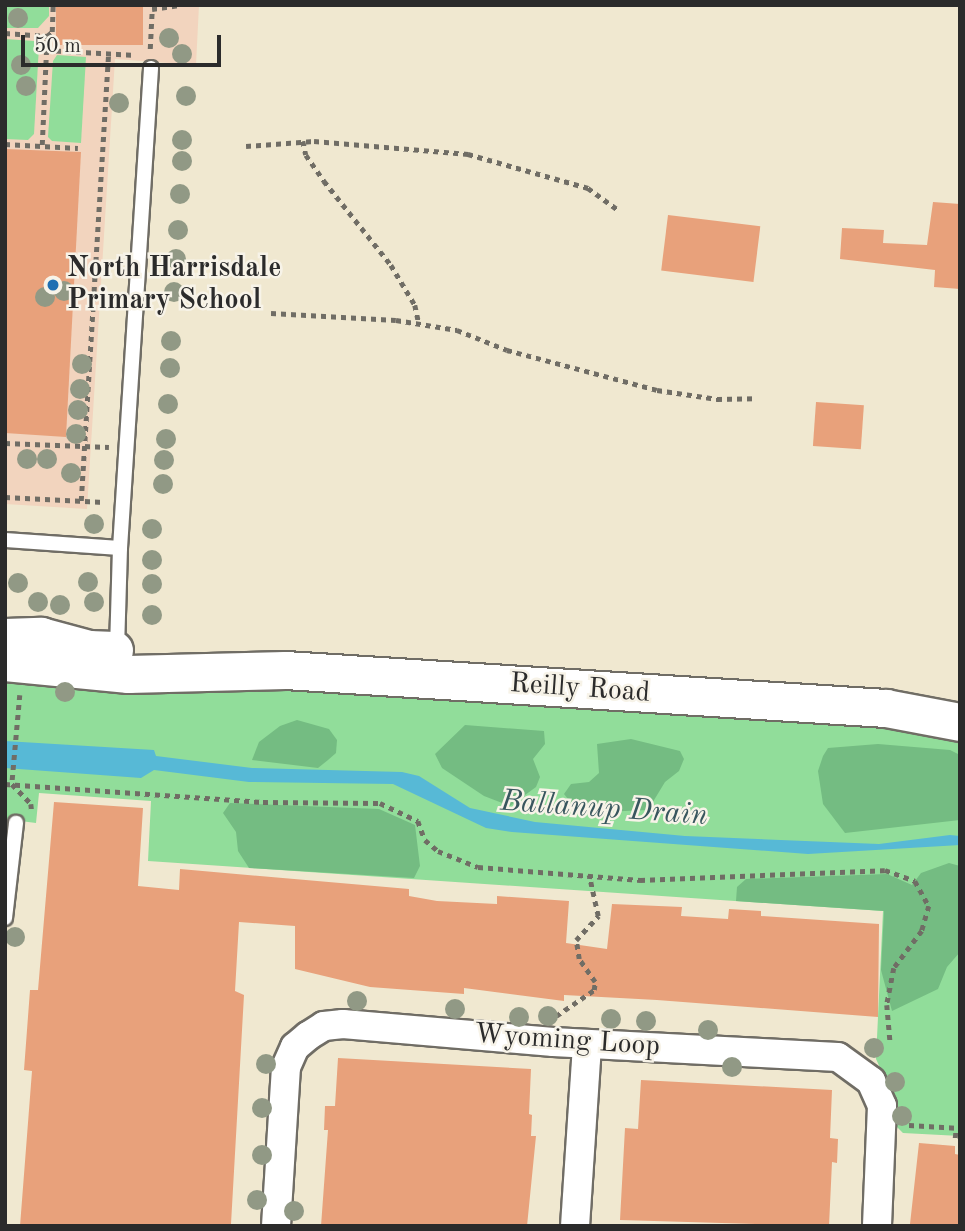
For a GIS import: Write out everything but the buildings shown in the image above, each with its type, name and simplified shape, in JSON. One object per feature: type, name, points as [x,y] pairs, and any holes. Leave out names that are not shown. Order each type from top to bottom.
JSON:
[{"type":"street","name":"Reilly Road","points":[[5,637],[41,636],[89,649],[227,659],[275,670]]},
{"type":"street","name":"Reilly Road","points":[[5,663],[128,674],[275,670],[886,708],[960,722]]},
{"type":"street","name":"Reilly Road","points":[[886,708],[940,695],[960,696]]},
{"type":"street","name":"Wyoming Loop","points":[[276,1226],[286,1066],[295,1047],[324,1026],[587,1044],[828,1056],[849,1062],[871,1081],[882,1106],[877,1226]]},
{"type":"street","points":[[575,1226],[587,1044]]},
{"type":"lane","points":[[117,650],[120,548],[151,68]]},
{"type":"lane","points":[[5,540],[120,548]]},
{"type":"lane","points":[[5,918],[16,823]]},
{"type":"path","points":[[5,33],[47,36],[52,32],[54,5]]},
{"type":"path","points":[[46,50],[149,56],[152,9],[180,5]]},
{"type":"path","points":[[42,145],[47,36]]},
{"type":"path","points":[[81,501],[108,54]]},
{"type":"path","points":[[303,141],[306,155],[324,181],[391,265],[415,305],[419,324]]},
{"type":"path","points":[[246,146],[303,141],[468,154],[588,188],[620,211]]},
{"type":"path","points":[[5,144],[78,148]]},
{"type":"path","points":[[271,313],[419,324],[457,330],[507,349],[657,390],[717,399],[756,398]]},
{"type":"path","points":[[5,443],[127,447]]},
{"type":"path","points":[[5,497],[105,502]]},
{"type":"path","points":[[8,784],[12,776],[20,695]]},
{"type":"path","points":[[8,784],[24,797]]},
{"type":"path","points":[[8,784],[263,802],[380,803],[418,821],[425,840],[438,851],[478,867],[640,880],[886,870],[915,881],[927,897],[929,914],[922,931],[894,968],[887,1005],[890,1043]]},
{"type":"path","points":[[554,1020],[594,990],[595,982],[579,960],[576,940],[598,916],[589,875]]},
{"type":"path","points":[[909,1125],[958,1128],[955,1138]]},
{"type":"shaded area","name":"North Harrisdale Primary School","points":[[5,5],[199,5],[196,65],[115,59],[87,509],[5,504]]},
{"type":"green space","points":[[5,5],[49,5],[49,16],[38,28],[5,28]]},
{"type":"green space","points":[[5,39],[35,41],[39,46],[34,134],[28,140],[5,139]]},
{"type":"green space","points":[[57,55],[86,57],[81,143],[52,141],[48,137],[53,61]]},
{"type":"green space","points":[[5,664],[960,731],[960,1136],[903,1133],[894,1124],[894,1098],[876,1059],[883,911],[148,861],[151,801],[39,793],[36,823],[5,819]]},
{"type":"green space","points":[[297,720],[329,729],[337,740],[336,753],[318,768],[252,760],[259,742],[280,726]]},
{"type":"green space","points":[[465,725],[544,731],[545,744],[533,759],[540,777],[536,787],[510,806],[484,796],[442,768],[435,754]]},
{"type":"green space","points":[[631,739],[680,751],[684,759],[679,771],[665,782],[648,810],[579,813],[564,794],[571,784],[589,782],[599,773],[597,744]]},
{"type":"green space","points":[[878,744],[950,750],[960,755],[960,820],[845,833],[823,804],[818,771],[823,756],[828,748]]},
{"type":"green space","points":[[230,803],[379,809],[415,825],[420,866],[414,878],[249,868],[238,851],[236,832],[223,813]]},
{"type":"green space","points":[[949,863],[960,866],[960,952],[947,967],[938,989],[892,1011],[881,970],[884,911],[736,901],[737,887],[746,879],[887,874],[912,885],[921,873]]},
{"type":"water","points":[[5,741],[154,750],[156,756],[252,768],[402,772],[419,776],[470,808],[535,822],[685,836],[879,844],[950,835],[960,836],[960,845],[808,854],[512,832],[486,828],[393,784],[249,782],[154,770],[141,778],[5,768]]},
{"type":"place","name":"North Harrisdale Primary School","points":[[53,285]]},
{"type":"water label","name":"Ballanup Drain","points":[[604,809]]}]
